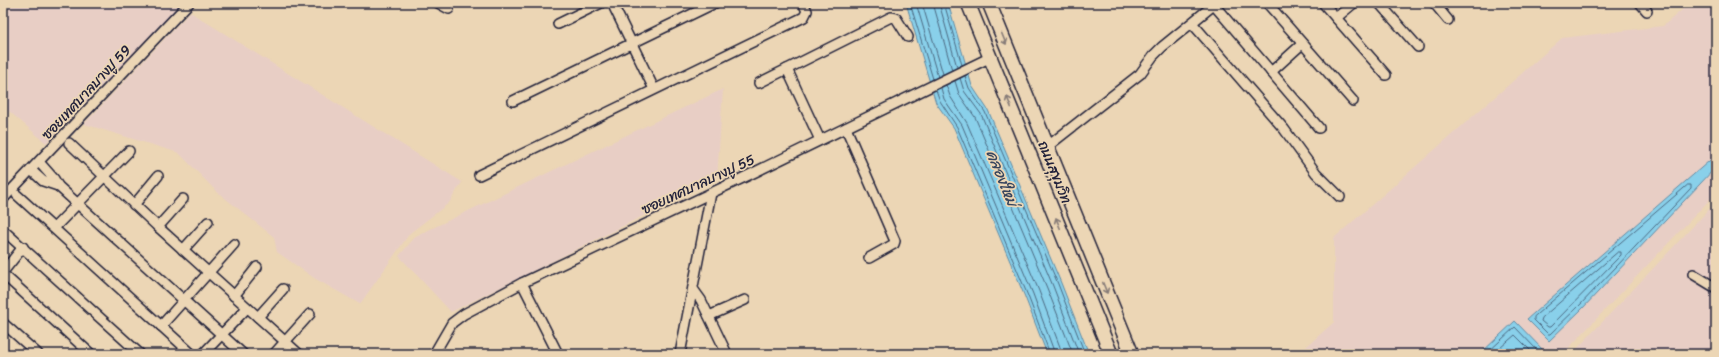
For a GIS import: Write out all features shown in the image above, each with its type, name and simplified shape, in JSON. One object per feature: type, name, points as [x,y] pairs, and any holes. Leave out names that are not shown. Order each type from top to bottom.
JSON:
[{"type":"highway","name":"ถนนสุขุมวิท","points":[[968,3],[1111,354]]},
{"type":"highway","name":"ถนนสุขุมวิท","points":[[989,3],[1132,354]]},
{"type":"highway","points":[[1072,259],[1090,252]]},
{"type":"street","name":"ซอยเทศบาลบางปู 59","points":[[3,199],[189,3]]},
{"type":"street","points":[[438,3],[449,9]]},
{"type":"street","points":[[558,24],[601,3]]},
{"type":"street","points":[[612,3],[654,89]]},
{"type":"street","points":[[513,101],[715,3]]},
{"type":"street","points":[[479,175],[804,17],[806,11],[803,3]]},
{"type":"street","points":[[1267,3],[1353,101]]},
{"type":"street","points":[[1323,3],[1386,75]]},
{"type":"street","points":[[1336,18],[1354,3]]},
{"type":"street","points":[[1379,3],[1418,47]]},
{"type":"street","points":[[1434,3],[1448,20]]},
{"type":"street","points":[[1640,3],[1647,11]]},
{"type":"street","points":[[1048,146],[1140,74],[1153,56],[1215,4],[1319,128]]},
{"type":"street","points":[[759,83],[891,17],[896,18],[908,37]]},
{"type":"street","points":[[1192,24],[1284,130],[1316,173],[1340,197]]},
{"type":"street","points":[[1271,72],[1302,44]]},
{"type":"street","name":"ซอยเทศบาลบางปู 55","points":[[434,354],[447,329],[457,318],[522,283],[991,57]]},
{"type":"street","points":[[787,69],[820,140]]},
{"type":"street","points":[[846,128],[895,241],[894,244],[869,258]]},
{"type":"street","points":[[69,143],[134,205],[298,354]]},
{"type":"street","points":[[54,228],[129,151]]},
{"type":"street","points":[[39,162],[54,179],[58,186],[243,354]]},
{"type":"street","points":[[31,170],[43,181],[58,186]]},
{"type":"street","points":[[134,205],[158,176]]},
{"type":"street","points":[[680,354],[711,193]]},
{"type":"street","points":[[17,195],[192,354]]},
{"type":"street","points":[[158,227],[183,199]]},
{"type":"street","points":[[183,250],[208,222]]},
{"type":"street","points":[[3,230],[140,354]]},
{"type":"street","points":[[161,326],[234,244]]},
{"type":"street","points":[[23,247],[3,273],[91,354]]},
{"type":"street","points":[[234,296],[256,267]]},
{"type":"street","points":[[1693,274],[1716,288]]},
{"type":"street","points":[[522,283],[558,354]]},
{"type":"street","points":[[258,317],[283,289]]},
{"type":"street","points":[[693,289],[702,300],[727,354]]},
{"type":"street","points":[[709,316],[745,300]]},
{"type":"street","points":[[203,354],[247,308]]},
{"type":"street","points":[[274,354],[310,314]]},
{"type":"street","points":[[3,336],[6,326],[35,353]]},
{"type":"shaded area","points":[[3,3],[182,3],[46,143],[3,106]]},
{"type":"shaded area","points":[[1690,3],[1716,3],[1716,193],[1563,354],[1298,354],[1334,322],[1334,238],[1562,38],[1663,26]]},
{"type":"shaded area","points":[[190,12],[462,182],[449,203],[410,233],[360,304],[314,278],[277,252],[274,237],[216,191],[179,153],[84,124]]},
{"type":"shaded area","points":[[723,89],[717,179],[451,312],[399,256],[416,236]]},
{"type":"shaded area","points":[[1716,202],[1716,354],[1572,354]]},
{"type":"water","name":"คลองใหม่","points":[[906,3],[948,3],[972,86],[988,110],[1061,283],[1089,354],[1047,354],[1025,297],[954,128],[936,103]]},
{"type":"water","points":[[1716,155],[1716,167],[1582,309],[1549,341],[1527,319]]},
{"type":"water","points":[[1515,321],[1543,350],[1539,354],[1480,354]]}]
